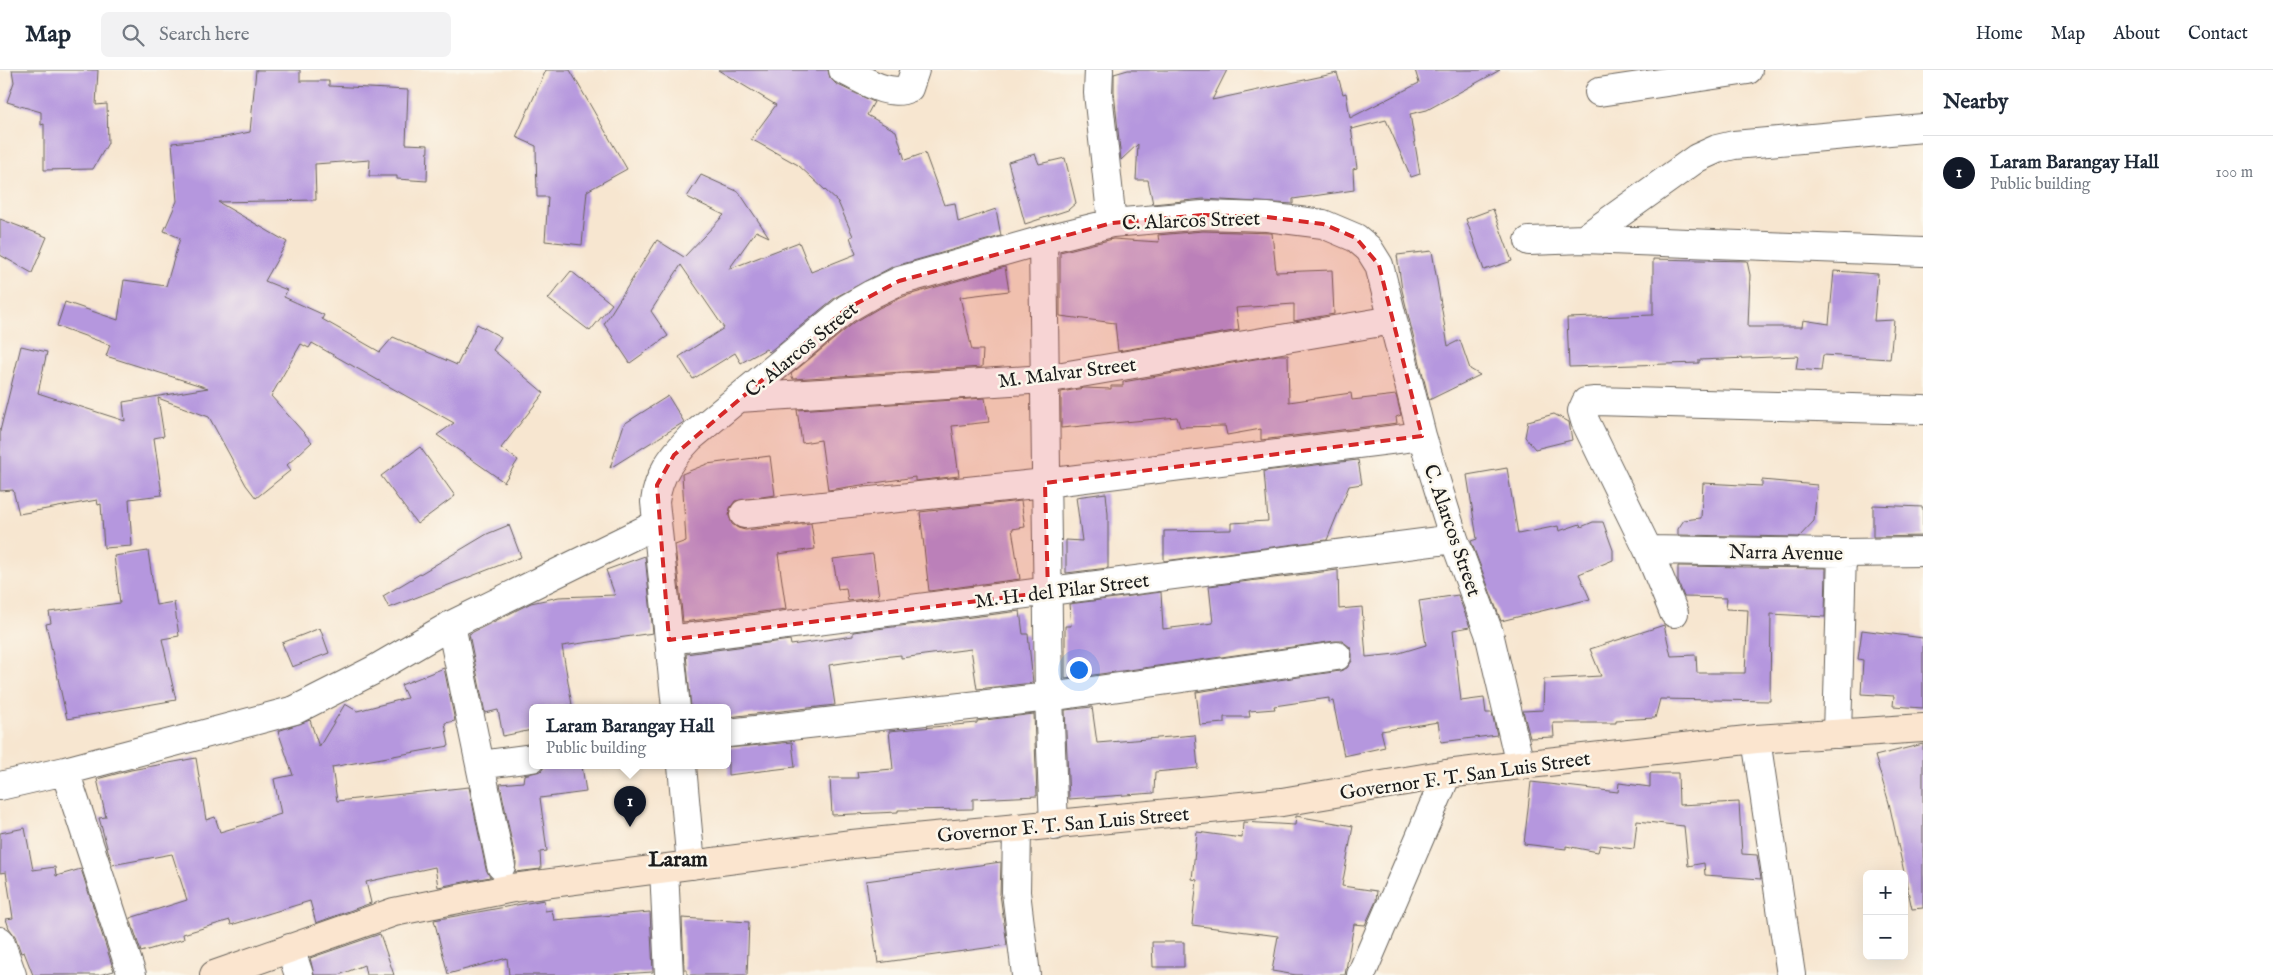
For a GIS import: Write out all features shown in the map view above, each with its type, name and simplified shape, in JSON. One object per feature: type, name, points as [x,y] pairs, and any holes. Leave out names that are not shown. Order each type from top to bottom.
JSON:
[{"type":"street","points":[[843,70],[884,90],[900,92],[909,88],[915,70]]},
{"type":"street","points":[[1099,70],[1098,93],[1112,223]]},
{"type":"street","points":[[1599,92],[1748,70]]},
{"type":"street","points":[[1584,239],[1697,158],[1717,149],[1734,145],[1923,128]]},
{"type":"street","name":"C. Alarcos Street","points":[[676,704],[655,502],[657,485],[664,470],[674,455],[690,438],[846,309],[899,281],[1043,240],[1112,223],[1203,215],[1258,216],[1323,224],[1340,229],[1356,238],[1369,249],[1379,265],[1422,436],[1454,539],[1488,633],[1520,765]]},
{"type":"street","points":[[1529,241],[1584,239],[1923,252]]},
{"type":"street","points":[[1043,240],[1049,697],[1054,826]]},
{"type":"street","name":"M. Malvar Street","points":[[739,398],[1045,379],[1393,320]]},
{"type":"street","points":[[1674,612],[1648,550],[1586,421],[1582,411],[1586,402],[1923,410]]},
{"type":"street","points":[[744,514],[1045,483],[1422,436]]},
{"type":"street","points":[[0,786],[65,771],[295,710],[372,671],[451,625],[657,524]]},
{"type":"street","name":"M. H. del Pilar Street","points":[[669,640],[1454,539]]},
{"type":"street","name":"Narra Avenue","points":[[1648,550],[1842,553],[1923,552]]},
{"type":"street","points":[[1837,734],[1842,553]]},
{"type":"street","points":[[451,625],[501,866]]},
{"type":"street","points":[[731,733],[1049,697],[1337,656]]},
{"type":"street","name":"Governor F. T. San Luis Street","points":[[214,975],[394,912],[513,888],[852,844],[1054,826],[1282,802],[1447,774],[1520,765],[1756,739],[1923,728]]},
{"type":"street","points":[[1756,739],[1791,975]]},
{"type":"street","points":[[480,765],[529,758]]},
{"type":"street","points":[[682,769],[691,865]]},
{"type":"street","points":[[65,771],[132,975]]},
{"type":"street","points":[[1360,975],[1447,774]]},
{"type":"street","points":[[1016,828],[1016,892],[1026,975]]},
{"type":"street","points":[[664,869],[669,975]]},
{"type":"street","points":[[0,941],[12,975]]},
{"type":"street","points":[[290,948],[299,975]]},
{"type":"highlighted area","points":[[1203,215],[1267,217],[1323,224],[1356,238],[1379,265],[1422,436],[1045,483],[1048,592],[669,640],[657,485],[674,455],[846,309],[899,281],[1112,223]]},
{"type":"building","points":[[12,70],[98,70],[96,105],[107,104],[108,143],[93,169],[44,170],[44,124],[41,125],[41,112],[7,102],[14,82]]},
{"type":"building","points":[[256,70],[300,70],[300,81],[329,81],[329,86],[408,90],[406,144],[428,145],[427,181],[397,179],[397,176],[369,176],[370,160],[315,164],[316,200],[218,202],[287,242],[265,281],[287,290],[284,297],[324,315],[322,319],[380,352],[393,337],[457,365],[477,324],[501,337],[493,350],[544,393],[501,448],[518,460],[504,482],[437,435],[454,423],[312,343],[309,348],[301,344],[271,396],[312,442],[287,465],[291,470],[256,498],[246,485],[209,417],[158,398],[164,436],[154,438],[162,495],[129,499],[132,546],[104,548],[101,504],[98,505],[97,500],[19,514],[13,490],[0,491],[0,431],[21,346],[47,352],[38,393],[125,421],[123,402],[208,388],[106,356],[110,345],[57,326],[65,302],[118,320],[124,280],[166,286],[180,238],[164,231],[177,201],[172,143],[220,138],[250,132]]},
{"type":"building","points":[[546,70],[570,70],[627,169],[587,191],[582,245],[545,241],[548,197],[537,197],[536,146],[516,137]]},
{"type":"building","points":[[718,70],[828,70],[830,78],[836,84],[874,102],[867,115],[896,131],[905,160],[925,153],[944,205],[955,203],[958,222],[996,209],[1001,236],[892,267],[836,297],[769,352],[766,349],[741,363],[735,353],[693,379],[679,357],[724,328],[681,265],[651,311],[668,336],[630,363],[604,324],[657,240],[684,257],[724,215],[687,197],[701,175],[739,192],[769,237],[756,231],[729,269],[799,242],[811,272],[856,254],[850,237],[853,236],[838,202],[798,165],[751,139],[776,105]]},
{"type":"building","points":[[1128,70],[1227,70],[1212,100],[1337,73],[1343,94],[1346,93],[1350,118],[1419,83],[1415,70],[1500,70],[1427,110],[1410,114],[1420,174],[1411,177],[1386,120],[1352,129],[1351,127],[1357,168],[1353,169],[1354,190],[1293,199],[1293,204],[1203,199],[1153,204],[1148,180],[1136,180],[1138,144],[1121,160],[1114,74]]},
{"type":"building","points":[[1035,154],[1039,164],[1065,158],[1076,203],[1068,210],[1025,224],[1008,162]]},
{"type":"building","points":[[1493,209],[1512,261],[1484,270],[1466,219]]},
{"type":"building","points":[[0,219],[47,237],[32,273],[0,255]]},
{"type":"building","points":[[1203,231],[1272,233],[1276,272],[1332,270],[1334,314],[1294,321],[1294,304],[1236,308],[1239,330],[1118,351],[1115,323],[1060,316],[1060,252],[1113,239],[1159,242],[1158,235]]},
{"type":"building","points":[[1432,251],[1448,346],[1460,340],[1470,369],[1480,375],[1429,400],[1402,290],[1397,255]]},
{"type":"building","points":[[1653,259],[1747,261],[1750,275],[1748,327],[1802,327],[1803,320],[1829,324],[1834,271],[1878,274],[1874,321],[1894,320],[1890,359],[1823,355],[1821,371],[1796,369],[1798,356],[1699,360],[1699,363],[1569,367],[1567,318],[1653,315]]},
{"type":"building","points":[[1005,267],[1009,291],[960,297],[972,350],[983,350],[982,367],[793,379],[791,374],[855,322],[879,308],[905,296]]},
{"type":"building","points":[[571,271],[612,304],[590,331],[548,299]]},
{"type":"building","points":[[1278,355],[1288,355],[1289,402],[1351,393],[1352,400],[1396,395],[1401,415],[1396,417],[1397,423],[1261,440],[1261,429],[1227,435],[1225,426],[1180,427],[1177,417],[1061,428],[1061,392],[1084,388],[1111,389],[1111,386],[1123,386],[1123,382]]},
{"type":"building","points":[[668,396],[684,422],[610,468],[624,424]]},
{"type":"building","points":[[985,398],[989,422],[952,426],[959,476],[915,481],[915,477],[828,490],[821,440],[802,443],[797,410]]},
{"type":"building","points":[[1554,414],[1569,422],[1572,440],[1535,449],[1525,437],[1528,421]]},
{"type":"building","points":[[420,447],[455,496],[417,524],[381,476]]},
{"type":"building","points":[[770,456],[775,495],[735,501],[730,508],[729,516],[732,524],[745,530],[811,523],[815,549],[778,554],[786,609],[683,622],[675,545],[686,541],[682,474],[707,464]]},
{"type":"building","points":[[1358,460],[1362,484],[1349,486],[1327,540],[1164,561],[1164,531],[1231,530],[1231,523],[1268,521],[1264,471]]},
{"type":"building","points":[[1507,468],[1518,534],[1558,526],[1559,531],[1580,524],[1581,527],[1593,522],[1603,522],[1613,550],[1613,560],[1579,574],[1590,599],[1501,621],[1471,541],[1477,539],[1467,475]]},
{"type":"building","points":[[1762,480],[1817,485],[1814,521],[1799,537],[1678,535],[1678,529],[1684,520],[1701,518],[1703,483],[1762,486]]},
{"type":"building","points":[[1106,493],[1108,568],[1066,573],[1066,540],[1082,541],[1076,497]]},
{"type":"building","points":[[1021,501],[1025,527],[1012,529],[1020,579],[929,591],[920,512]]},
{"type":"building","points":[[1873,505],[1923,507],[1923,536],[1873,537]]},
{"type":"building","points":[[509,525],[521,557],[389,608],[383,596],[487,534]]},
{"type":"building","points":[[148,551],[156,605],[174,602],[179,636],[162,639],[176,700],[67,719],[46,624],[51,623],[49,612],[120,603],[114,556]]},
{"type":"building","points":[[873,554],[879,597],[848,601],[846,588],[838,589],[833,559]]},
{"type":"building","points":[[645,556],[653,633],[562,646],[572,704],[529,704],[529,731],[503,736],[498,710],[485,713],[469,634],[531,603],[559,597],[615,595],[606,570]]},
{"type":"building","points":[[1678,566],[1826,568],[1825,617],[1771,614],[1770,701],[1660,699],[1655,718],[1616,720],[1616,723],[1553,723],[1554,737],[1530,738],[1523,711],[1543,710],[1544,679],[1601,676],[1590,649],[1664,625],[1671,656],[1696,655],[1697,673],[1745,673],[1748,610],[1726,609],[1727,598],[1684,597],[1678,581]]},
{"type":"building","points":[[1338,570],[1339,609],[1362,607],[1366,657],[1396,654],[1426,645],[1419,601],[1458,595],[1470,627],[1453,630],[1461,701],[1484,698],[1486,713],[1492,713],[1497,735],[1441,742],[1438,722],[1381,731],[1385,747],[1344,756],[1333,701],[1329,702],[1329,698],[1274,706],[1275,709],[1249,711],[1250,717],[1224,717],[1224,723],[1200,725],[1196,692],[1340,671],[1347,668],[1352,661],[1350,647],[1342,641],[1065,679],[1065,626],[1071,626],[1069,604],[1161,592],[1163,629],[1213,623],[1209,586]]},
{"type":"building","points":[[1020,611],[1023,634],[1028,634],[1033,683],[977,689],[971,649],[901,658],[901,655],[882,657],[829,665],[835,705],[731,717],[731,704],[691,704],[686,654],[790,640],[791,645],[853,636],[853,632]]},
{"type":"building","points":[[320,628],[329,653],[292,667],[282,643]]},
{"type":"building","points":[[1862,630],[1923,638],[1923,708],[1893,706],[1894,696],[1861,694],[1863,660],[1858,659]]},
{"type":"building","points":[[444,668],[455,721],[445,723],[449,746],[332,767],[337,801],[469,787],[486,869],[490,877],[438,887],[435,867],[366,882],[371,903],[316,923],[310,901],[231,925],[230,920],[183,934],[184,939],[141,952],[130,918],[187,900],[172,854],[112,865],[99,818],[106,817],[97,779],[131,770],[196,758],[206,820],[215,817],[220,832],[281,814],[274,779],[293,775],[278,731],[310,720],[319,747],[345,704],[357,711],[407,698],[401,685]]},
{"type":"building","points":[[1092,707],[1097,743],[1195,735],[1198,768],[1155,772],[1154,793],[1069,799],[1065,710]]},
{"type":"building","points":[[1034,714],[1037,796],[973,799],[973,809],[898,810],[898,812],[832,815],[830,778],[858,778],[857,772],[893,769],[889,731],[977,723],[977,721]]},
{"type":"building","points":[[792,742],[795,767],[728,775],[728,769],[731,769],[731,748]]},
{"type":"building","points":[[1923,744],[1923,908],[1912,909],[1908,891],[1908,870],[1904,870],[1889,803],[1875,756]]},
{"type":"building","points":[[543,769],[582,769],[586,792],[540,798],[547,851],[540,852],[541,869],[515,872],[516,863],[500,784],[523,782],[524,775]]},
{"type":"building","points":[[1650,773],[1678,773],[1679,805],[1739,802],[1742,854],[1757,855],[1761,879],[1705,875],[1704,863],[1688,866],[1684,826],[1637,821],[1634,849],[1600,845],[1598,852],[1566,846],[1566,849],[1524,844],[1531,782],[1618,792],[1619,783],[1650,787]]},
{"type":"building","points":[[1296,816],[1353,826],[1342,886],[1377,891],[1376,901],[1365,925],[1354,924],[1345,975],[1296,975],[1272,971],[1278,936],[1192,925],[1197,880],[1192,879],[1197,832],[1242,838],[1243,822],[1295,825]]},
{"type":"building","points":[[25,828],[33,870],[55,867],[56,876],[81,869],[114,971],[99,975],[33,975],[24,952],[21,953],[6,919],[13,918],[6,872],[0,873],[0,833]]},
{"type":"building","points":[[1001,862],[1000,894],[1007,945],[878,963],[866,881]]},
{"type":"building","points":[[544,900],[545,911],[552,910],[554,920],[650,912],[653,972],[604,975],[509,975],[507,958],[448,974],[434,920]]},
{"type":"building","points":[[682,918],[749,922],[747,975],[687,975],[687,970],[684,970]]},
{"type":"building","points":[[380,934],[394,975],[366,975],[364,965],[339,975],[314,975],[310,958]]},
{"type":"building","points":[[1152,942],[1184,942],[1184,967],[1153,967]]},
{"type":"place","name":"Laram Barangay Hall","points":[[630,827]]},
{"type":"district","name":"Laram","points":[[678,858]]}]
